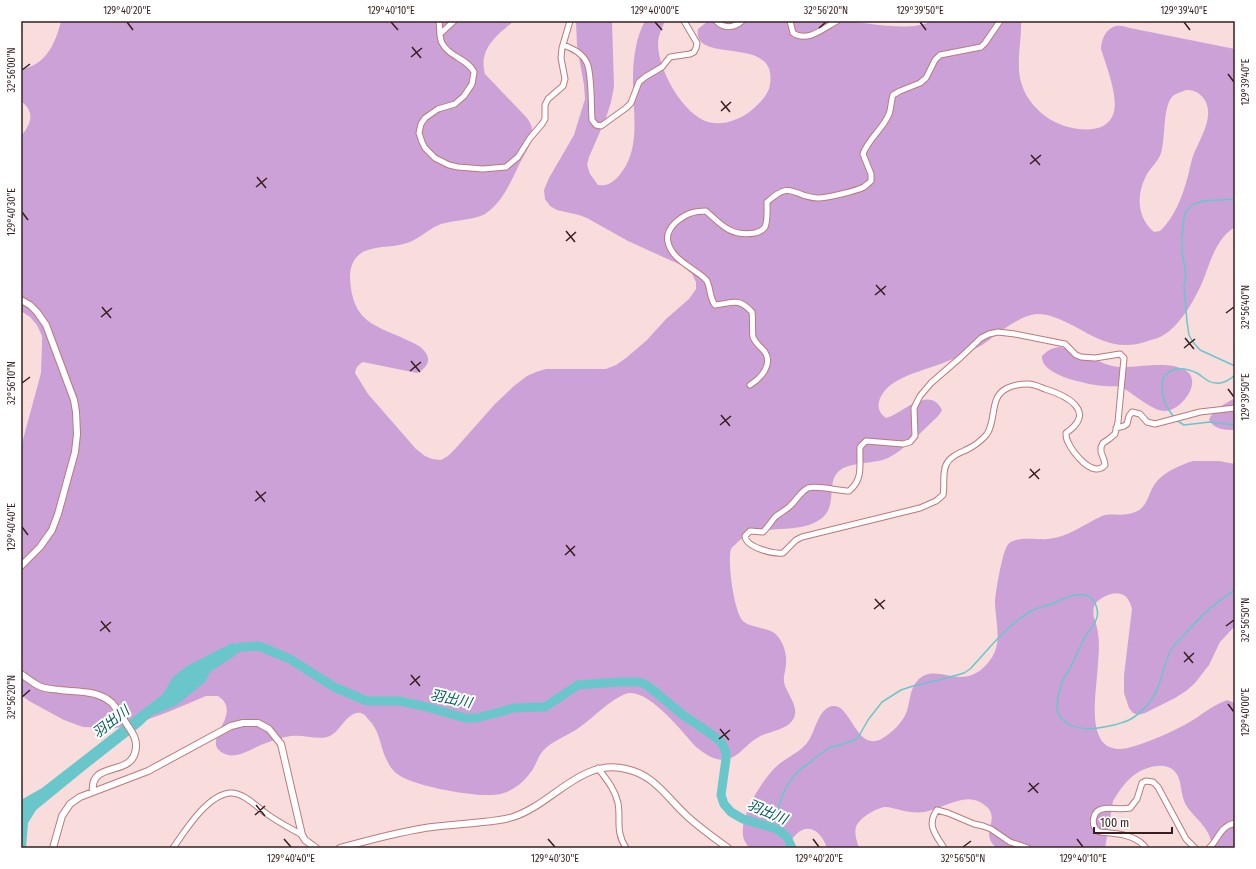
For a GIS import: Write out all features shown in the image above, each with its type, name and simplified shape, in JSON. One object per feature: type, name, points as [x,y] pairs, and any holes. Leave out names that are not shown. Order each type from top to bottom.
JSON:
[{"type":"street","points":[[438,21],[441,42],[447,51],[468,64],[473,69],[472,84],[464,96],[455,104],[438,109],[425,118],[421,124],[419,133],[425,148],[435,158],[449,165],[483,169],[506,167],[518,157],[530,138],[545,119],[545,105],[548,99],[563,86],[565,79],[561,58],[563,44],[570,21]]},
{"type":"street","points":[[440,34],[454,21]]},
{"type":"street","points":[[563,44],[580,54],[587,62],[589,70],[592,120],[596,125],[601,126],[626,108],[631,103],[639,82],[662,67],[670,57],[694,52],[697,43],[684,21]]},
{"type":"street","points":[[716,21],[719,24],[730,27],[738,25],[742,21]]},
{"type":"street","points":[[790,21],[793,34],[804,38],[836,21]]},
{"type":"street","points":[[750,385],[766,370],[768,364],[767,357],[754,339],[752,312],[741,303],[734,302],[715,305],[710,299],[707,282],[702,276],[681,261],[669,246],[667,238],[671,227],[682,217],[690,213],[696,211],[706,211],[726,229],[735,233],[747,234],[758,232],[766,225],[767,202],[774,196],[784,191],[789,190],[820,198],[841,194],[863,187],[871,181],[871,174],[863,154],[865,147],[890,113],[893,96],[900,91],[923,81],[935,60],[940,55],[981,46],[985,43],[1000,21]]},
{"type":"street","points":[[21,300],[30,305],[37,312],[46,325],[74,400],[77,434],[75,452],[58,514],[52,530],[40,547],[21,566]]},
{"type":"street","points":[[998,332],[1015,334],[1065,344],[1076,355],[1081,357],[1095,358],[1120,354],[1124,358],[1116,428],[1115,434],[1103,443],[1101,447],[1105,465],[1103,468],[1098,469],[1090,467],[1083,463],[1068,444],[1066,438],[1066,433],[1073,428],[1079,420],[1079,408],[1073,401],[1051,390],[1033,385],[1027,384],[1011,387],[1004,390],[999,395],[991,425],[987,433],[981,440],[946,464],[943,495],[936,501],[914,510],[802,537],[796,540],[783,553],[775,554],[754,546],[745,539],[745,536],[750,532],[763,532],[773,519],[791,506],[808,488],[849,491],[856,485],[860,474],[860,447],[866,441],[903,444],[910,442],[915,436],[914,408],[920,396],[931,383],[981,338],[989,334],[998,332]]},
{"type":"street","points":[[1116,428],[1128,424],[1129,416],[1132,412],[1140,414],[1147,422],[1155,424],[1200,412],[1235,408]]},
{"type":"street","points":[[21,674],[39,686],[50,689],[92,693],[102,696],[111,702],[134,736],[136,746],[135,754],[132,760],[125,766],[99,774],[94,779],[92,785],[93,792]]},
{"type":"street","points":[[53,848],[62,816],[70,804],[80,797],[107,788],[148,771],[231,726],[243,723],[258,723],[270,729],[281,744],[302,835],[305,840],[316,848]]},
{"type":"street","points":[[340,848],[430,827],[513,817],[545,800],[575,779],[598,768],[612,766],[641,773],[652,780],[686,816],[701,829],[728,848]]},
{"type":"street","points":[[598,768],[614,790],[618,804],[619,831],[626,848]]},
{"type":"street","points":[[1146,848],[1140,842],[1123,834],[1100,832],[1096,828],[1093,820],[1095,814],[1102,809],[1123,810],[1130,808],[1137,799],[1142,783],[1146,781],[1153,782],[1158,788],[1186,839],[1195,848]]},
{"type":"street","points":[[173,848],[200,811],[221,795],[230,793],[236,794],[252,802],[266,813],[302,835]]},
{"type":"street","points":[[944,848],[932,829],[931,824],[937,810],[974,824],[987,827],[1010,842],[1028,848]]},
{"type":"street","points":[[1208,848],[1213,844],[1220,832],[1229,824],[1235,823]]},
{"type":"shaded area","points":[[61,21],[514,21],[490,43],[484,57],[485,74],[527,118],[532,128],[532,138],[530,144],[511,182],[502,196],[492,209],[481,216],[441,224],[405,244],[365,251],[355,259],[351,269],[350,277],[352,294],[356,307],[363,316],[381,329],[419,346],[428,357],[425,367],[417,373],[363,362],[358,366],[355,373],[368,394],[416,449],[432,459],[441,460],[448,456],[495,404],[527,376],[546,369],[606,369],[616,365],[647,340],[666,319],[689,299],[696,289],[696,282],[692,274],[683,266],[628,241],[587,218],[557,210],[550,206],[545,199],[544,190],[549,178],[574,135],[585,99],[577,46],[576,21],[612,21],[614,87],[606,118],[587,165],[590,174],[598,185],[608,184],[617,178],[625,167],[630,156],[634,130],[634,56],[639,34],[645,21],[665,21],[659,35],[658,44],[659,54],[666,76],[686,107],[694,115],[703,120],[716,123],[730,122],[748,113],[759,104],[769,88],[769,69],[761,59],[749,54],[708,46],[700,40],[698,29],[708,21],[843,21],[900,27],[912,26],[931,21],[1021,21],[1019,70],[1026,95],[1037,109],[1051,120],[1067,127],[1086,130],[1104,126],[1110,120],[1114,112],[1115,105],[1113,89],[1101,49],[1105,35],[1112,27],[1123,26],[1235,49],[1235,227],[1228,232],[1218,245],[1199,290],[1185,313],[1168,332],[1162,336],[1140,343],[1120,345],[1102,340],[1051,316],[1037,314],[1023,318],[1008,326],[973,350],[907,376],[895,382],[886,389],[880,398],[879,409],[881,414],[886,418],[923,400],[930,400],[937,403],[942,410],[939,415],[908,444],[888,458],[849,466],[839,471],[832,484],[830,506],[820,520],[800,527],[760,531],[742,538],[731,549],[730,564],[732,587],[740,617],[748,624],[776,634],[781,641],[786,657],[784,678],[785,687],[795,711],[795,716],[792,721],[785,727],[757,738],[733,757],[722,760],[706,754],[696,747],[664,712],[653,703],[634,693],[625,694],[619,697],[580,727],[550,744],[539,756],[533,769],[520,784],[509,791],[497,794],[481,795],[455,792],[427,786],[404,778],[390,767],[372,723],[361,713],[352,715],[330,736],[321,738],[288,736],[239,754],[228,755],[217,748],[216,741],[227,711],[225,703],[218,696],[206,696],[127,727],[112,728],[83,727],[64,720],[21,695],[21,447],[41,373],[42,336],[37,325],[30,317],[21,311],[21,136],[30,122],[30,113],[21,101],[21,69],[30,67],[37,63],[48,52],[53,45]],"holes":[[[1186,90],[1194,91],[1204,99],[1207,106],[1207,120],[1193,156],[1187,180],[1176,209],[1165,226],[1160,231],[1154,232],[1148,226],[1141,213],[1141,191],[1146,176],[1158,159],[1163,147],[1166,113],[1170,99],[1175,94]]]},
{"type":"shaded area","points":[[1059,347],[1075,351],[1112,366],[1127,367],[1170,365],[1178,367],[1185,370],[1190,375],[1192,381],[1191,388],[1188,395],[1178,406],[1171,410],[1160,410],[1154,408],[1121,387],[1078,381],[1057,374],[1049,369],[1044,363],[1042,356],[1049,350]]},
{"type":"shaded area","points":[[1235,398],[1235,430],[1217,428],[1214,426],[1209,420],[1213,413]]},
{"type":"shaded area","points":[[1193,461],[1219,461],[1235,464],[1235,626],[1220,642],[1209,665],[1195,683],[1175,698],[1138,715],[1133,713],[1129,708],[1124,693],[1124,675],[1132,609],[1128,599],[1122,594],[1114,593],[1101,598],[1095,604],[1093,611],[1099,644],[1095,707],[1096,722],[1099,736],[1106,745],[1118,749],[1135,746],[1169,733],[1227,700],[1235,703],[1235,848],[1212,848],[1206,829],[1190,811],[1184,801],[1178,776],[1168,767],[1158,766],[1142,770],[1130,778],[1113,801],[1105,848],[997,848],[991,842],[989,836],[992,819],[988,808],[980,802],[967,799],[952,802],[924,812],[909,812],[887,807],[877,809],[864,817],[856,827],[855,830],[859,848],[827,848],[823,839],[818,833],[807,829],[796,834],[787,848],[750,848],[744,841],[743,827],[745,817],[754,797],[772,771],[807,743],[821,715],[829,707],[834,706],[840,708],[861,735],[867,740],[874,741],[887,736],[900,723],[907,711],[915,683],[925,675],[940,674],[965,677],[974,674],[990,661],[997,646],[998,638],[995,603],[997,583],[1005,550],[1010,543],[1020,539],[1056,538],[1070,533],[1102,516],[1125,515],[1135,512],[1141,509],[1147,501],[1154,485],[1158,480],[1165,474],[1183,464]]},
{"type":"water","points":[[234,642],[236,655],[210,672],[206,681],[177,705],[151,716],[141,726],[36,810],[28,823],[26,848],[21,848],[21,800],[42,788],[163,694],[173,677],[187,666]]},
{"type":"waterway","points":[[1235,199],[1203,201],[1194,204],[1186,211],[1182,235],[1182,252],[1186,274],[1184,286],[1189,335],[1200,350],[1235,366]]},
{"type":"waterway","points":[[1174,417],[1167,406],[1163,395],[1162,386],[1165,375],[1175,369],[1186,369],[1197,373],[1213,383],[1221,383],[1235,375]]},
{"type":"waterway","points":[[1176,420],[1184,425],[1210,422],[1235,425]]},
{"type":"waterway","points":[[771,826],[787,786],[799,770],[829,748],[855,740],[882,702],[901,690],[964,673],[970,669],[1006,631],[1031,611],[1074,595],[1088,596],[1095,603],[1097,610],[1096,619],[1062,682],[1057,707],[1059,715],[1066,723],[1086,729],[1125,722],[1141,711],[1157,690],[1168,655],[1174,646],[1208,611],[1235,590]]},
{"type":"waterway","name":"羽出川","points":[[224,653],[240,647],[259,646],[290,659],[334,687],[367,701],[399,701],[465,718],[477,718],[514,708],[545,707],[578,685],[640,682],[648,686],[683,715],[721,742],[726,752],[721,795],[724,804],[731,812],[743,819],[777,829],[787,837],[792,848]]}]
